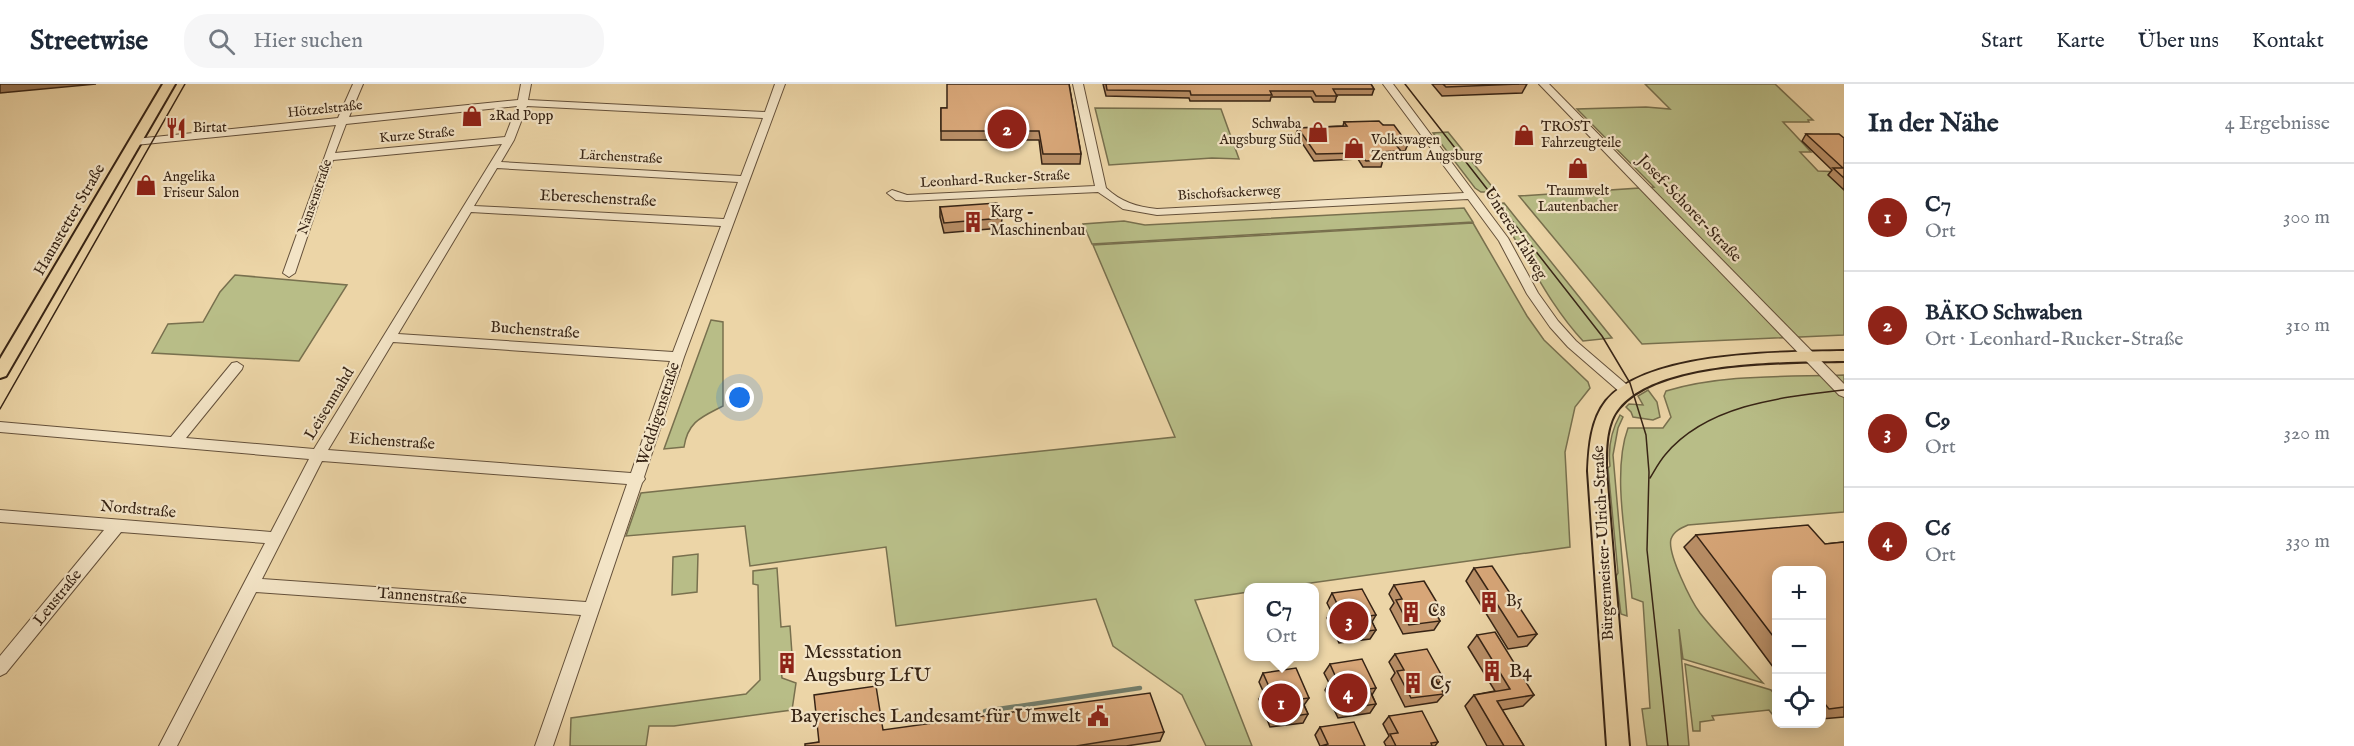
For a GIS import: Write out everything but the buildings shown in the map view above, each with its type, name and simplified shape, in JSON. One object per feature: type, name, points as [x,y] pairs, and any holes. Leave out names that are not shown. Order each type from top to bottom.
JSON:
[{"type":"main road","name":"Haunstetter Straße","points":[[0,372],[169,84]]},
{"type":"main road","name":"Bürgermeister-Ulrich-Straße","points":[[1618,746],[1597,440],[1613,404],[1626,390],[1647,379],[1689,368],[1844,356]]},
{"type":"street","name":"Nansenstraße","points":[[289,273],[328,157],[358,84]]},
{"type":"street","name":"Leisenmahd","points":[[168,746],[253,585],[273,538],[318,455],[509,140],[521,111],[526,84]]},
{"type":"street","name":"Weddigenstraße","points":[[544,746],[678,357],[780,84]]},
{"type":"street","points":[[1078,84],[1101,189]]},
{"type":"street","name":"Unterer Talweg","points":[[1388,84],[1504,240],[1533,294],[1554,324],[1572,344],[1626,390]]},
{"type":"street","name":"Josef-Schorer-Straße","points":[[1544,84],[1844,392]]},
{"type":"street","name":"Hötzelstraße","points":[[135,142],[521,103],[769,115]]},
{"type":"street","name":"Kurze Straße","points":[[328,157],[509,140]]},
{"type":"street","name":"Lärchenstraße","points":[[494,165],[746,178]]},
{"type":"street","name":"Leonhard-Rucker-Straße","points":[[892,193],[900,198],[907,198],[1101,189]]},
{"type":"street","name":"Bischofsackerweg","points":[[1101,189],[1113,201],[1130,209],[1157,212],[1472,196]]},
{"type":"street","name":"Ebereschenstraße","points":[[468,209],[728,223]]},
{"type":"street","name":"Buchenstraße","points":[[390,338],[678,357]]},
{"type":"street","points":[[174,443],[237,366]]},
{"type":"street","name":"Eichenstraße","points":[[0,428],[318,455],[638,478]]},
{"type":"street","name":"Nordstraße","points":[[0,516],[273,538]]},
{"type":"street","name":"Leustraße","points":[[0,668],[116,527]]},
{"type":"street","name":"Tannenstraße","points":[[253,585],[591,609]]},
{"type":"green space","points":[[1645,84],[1775,84],[1813,120],[1783,122],[1811,152],[1800,152],[1818,171],[1844,172],[1844,335],[1642,344],[1519,196],[1654,187],[1577,109],[1646,107],[1670,109]]},
{"type":"green space","points":[[1095,108],[1221,109],[1239,159],[1212,158],[1109,165]]},
{"type":"green space","points":[[1448,132],[1494,189],[1494,192],[1481,192],[1475,188],[1433,133]]},
{"type":"green space","points":[[1504,203],[1612,338],[1583,341],[1569,325],[1492,204]]},
{"type":"green space","points":[[1464,208],[1473,222],[1092,244],[1083,224],[1124,221],[1145,225]]},
{"type":"green space","points":[[1473,223],[1527,316],[1544,340],[1588,382],[1590,388],[1575,407],[1565,452],[1570,547],[1311,583],[1244,583],[1244,593],[1195,600],[1252,746],[1206,746],[1182,695],[1113,646],[1096,599],[896,626],[886,547],[750,566],[745,526],[626,536],[641,493],[1175,437],[1093,245]]},
{"type":"green space","points":[[235,275],[347,285],[299,361],[152,353],[168,324],[203,322],[220,292]]},
{"type":"green space","points":[[711,320],[723,322],[723,406],[697,421],[689,431],[684,447],[664,449]]},
{"type":"green space","points":[[1844,375],[1844,512],[1688,525],[1672,536],[1671,546],[1676,565],[1696,607],[1763,683],[1683,659],[1679,629],[1689,746],[1647,746],[1642,709],[1650,708],[1643,602],[1632,598],[1622,512],[1621,467],[1628,428],[1663,428],[1671,417],[1664,396],[1666,391],[1710,382],[1754,377]]},
{"type":"green space","points":[[1648,390],[1657,402],[1660,417],[1653,420],[1633,417],[1626,407],[1629,404],[1643,405],[1638,396]]},
{"type":"green space","points":[[1620,415],[1623,417],[1618,428],[1613,455],[1627,616],[1621,614],[1616,576],[1618,573],[1608,468],[1611,440]]},
{"type":"green space","points":[[698,554],[697,592],[672,595],[673,557]]},
{"type":"green space","points":[[777,568],[781,627],[790,626],[792,654],[780,656],[782,678],[796,683],[792,710],[674,726],[649,726],[646,746],[570,746],[571,718],[746,694],[760,680],[758,585],[753,584],[753,571]]},
{"type":"green space","points":[[1685,664],[1772,691],[1772,714],[1769,710],[1712,716],[1714,720],[1700,722],[1700,731],[1693,731]]},
{"type":"waterway","points":[[985,711],[1140,688]]},
{"type":"tram line","points":[[0,409],[185,84]]},
{"type":"tram line","points":[[1405,84],[1602,336],[1630,383],[1646,435],[1649,472],[1647,550],[1668,746]]},
{"type":"tram line","points":[[1650,478],[1663,458],[1682,438],[1702,424],[1724,414],[1772,400],[1844,390]]},
{"type":"place","name":"2Rad Popp","points":[[472,116]]},
{"type":"place","name":"Birtat","points":[[176,128]]},
{"type":"place","name":"BÄKO Schwaben","points":[[1007,129]]},
{"type":"place","name":"Schwaba Augsburg Süd","points":[[1318,132]]},
{"type":"place","name":"TROST Fahrzeugteile","points":[[1524,135]]},
{"type":"place","name":"Volkswagen Zentrum Augsburg","points":[[1354,148]]},
{"type":"place","name":"Traumwelt Lautenbacher","points":[[1578,168]]},
{"type":"place","name":"Angelika Friseur Salon","points":[[146,185]]},
{"type":"place","name":"Karg - Maschinenbau","points":[[973,222]]},
{"type":"place","name":"B5","points":[[1489,602]]},
{"type":"place","name":"C8","points":[[1411,612]]},
{"type":"place","name":"C9","points":[[1349,621]]},
{"type":"place","name":"Messstation Augsburg LfU","points":[[787,663]]},
{"type":"place","name":"B4","points":[[1492,671]]},
{"type":"place","name":"C5","points":[[1413,683]]},
{"type":"place","name":"C6","points":[[1348,693]]},
{"type":"place","name":"C7","points":[[1281,703]]},
{"type":"place","name":"Bayerisches Landesamt für Umwelt","points":[[1098,716]]}]
